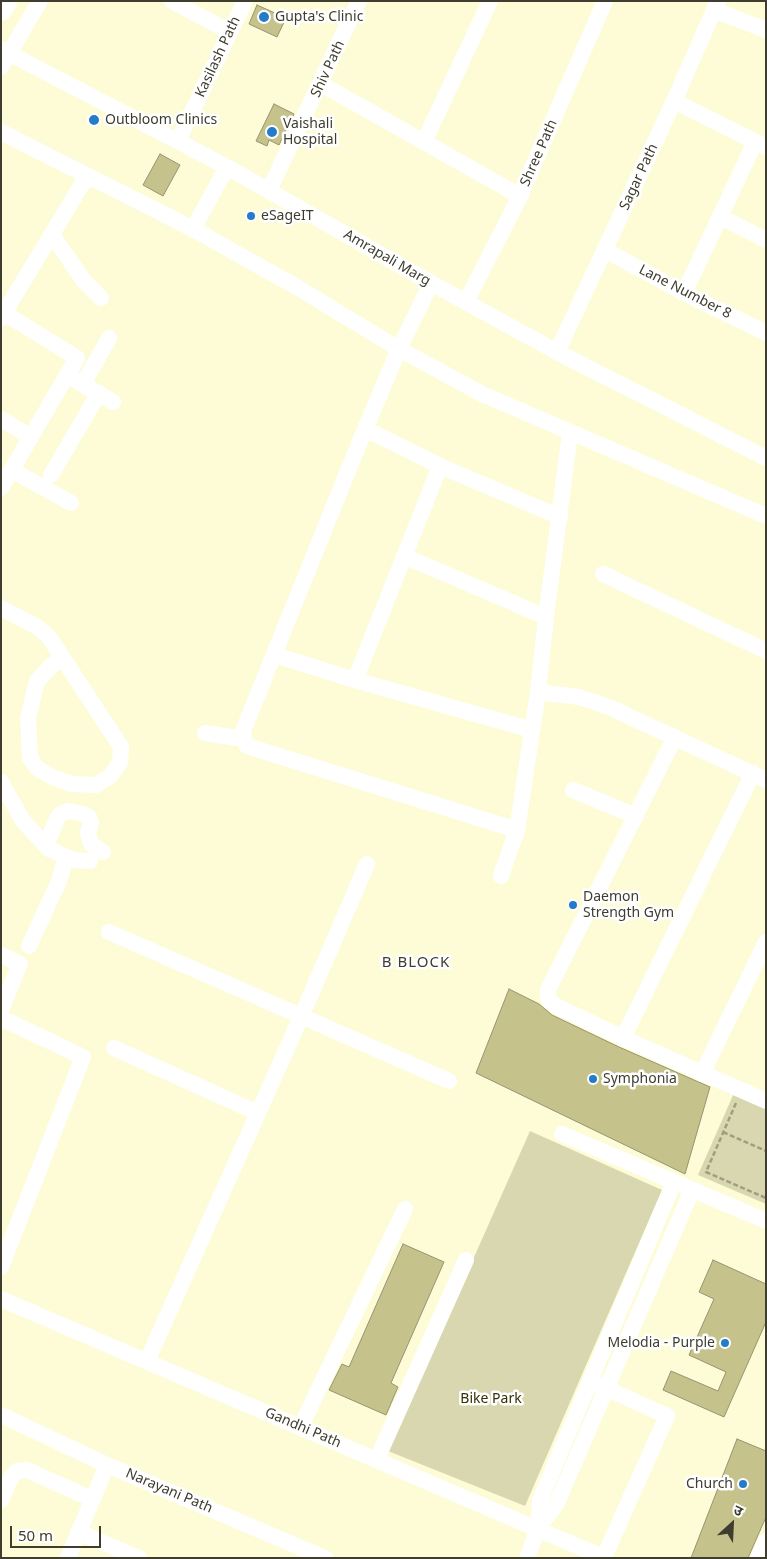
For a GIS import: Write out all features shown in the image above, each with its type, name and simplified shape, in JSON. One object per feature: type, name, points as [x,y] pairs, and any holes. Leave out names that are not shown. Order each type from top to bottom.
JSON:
[{"type":"highway","points":[[1,10],[6,1]]},
{"type":"street","points":[[4,57],[40,1]]},
{"type":"street","points":[[172,1],[230,32]]},
{"type":"street","name":"Kasilash Path","points":[[178,141],[245,1]]},
{"type":"street","name":"Shiv Path","points":[[269,190],[360,1]]},
{"type":"street","points":[[424,142],[490,1]]},
{"type":"street","name":"Shree Path","points":[[466,302],[520,196],[605,1]]},
{"type":"street","points":[[716,5],[766,30]]},
{"type":"street","name":"Sagar Path","points":[[558,352],[674,101],[716,5]]},
{"type":"street","name":"Amrapali Marg","points":[[4,57],[178,141],[558,352],[766,458]]},
{"type":"street","points":[[321,84],[520,196]]},
{"type":"street","points":[[674,101],[761,145],[721,217],[684,293]]},
{"type":"street","points":[[1,132],[193,229],[296,286],[399,349],[482,394],[766,516]]},
{"type":"street","points":[[193,229],[227,167]]},
{"type":"street","points":[[1,488],[77,358],[3,316],[87,176]]},
{"type":"street","points":[[721,217],[766,240]]},
{"type":"street","points":[[52,235],[84,281],[101,298]]},
{"type":"street","name":"Lane Number 8","points":[[605,250],[684,293],[766,333]]},
{"type":"street","points":[[431,283],[399,349],[365,430],[243,731],[244,739],[247,746],[517,830]]},
{"type":"street","points":[[83,384],[109,338]]},
{"type":"street","points":[[67,375],[113,402]]},
{"type":"street","points":[[51,475],[99,393]]},
{"type":"street","points":[[1,419],[31,437]]},
{"type":"street","points":[[365,430],[440,466],[560,517]]},
{"type":"street","points":[[501,876],[517,830],[538,692],[570,433]]},
{"type":"street","points":[[355,680],[440,466]]},
{"type":"street","points":[[12,470],[71,503]]},
{"type":"street","points":[[404,556],[546,617]]},
{"type":"street","points":[[603,574],[766,651]]},
{"type":"street","points":[[1,608],[36,626],[49,637],[121,747],[120,763],[110,776],[96,785],[71,784],[52,777],[37,768],[30,758],[28,718],[37,681],[52,665],[62,658]]},
{"type":"street","points":[[275,655],[355,680],[532,730]]},
{"type":"street","points":[[538,692],[579,698],[609,707],[674,739],[759,776],[623,1038]]},
{"type":"street","points":[[205,733],[244,739]]},
{"type":"street","points":[[674,739],[548,990],[548,999],[556,1006],[623,1038],[766,1101]]},
{"type":"street","points":[[1,782],[23,821],[49,849],[73,860],[90,861]]},
{"type":"street","points":[[573,790],[636,816]]},
{"type":"street","points":[[46,846],[59,815],[68,811],[84,814],[89,818],[91,822],[88,833],[91,844],[103,852]]},
{"type":"street","points":[[29,946],[59,882],[66,857]]},
{"type":"street","points":[[148,1361],[367,864]]},
{"type":"street","points":[[109,932],[448,1081]]},
{"type":"street","points":[[702,1074],[766,942]]},
{"type":"street","points":[[1,955],[20,964],[1,1010]]},
{"type":"street","points":[[1,1018],[83,1057],[1,1267]]},
{"type":"street","points":[[114,1048],[258,1113]]},
{"type":"street","points":[[562,1134],[766,1221]]},
{"type":"street","points":[[538,1528],[540,1500],[674,1182]]},
{"type":"street","points":[[526,1558],[538,1528],[556,1505],[692,1190]]},
{"type":"street","points":[[301,1426],[405,1209]]},
{"type":"street","points":[[378,1459],[466,1260]]},
{"type":"street","name":"Gandhi Path","points":[[1,1299],[378,1459],[604,1558]]},
{"type":"street","points":[[590,1381],[667,1416],[604,1558]]},
{"type":"street","name":"Narayani Path","points":[[1,1415],[107,1464],[325,1558]]},
{"type":"street","points":[[68,1558],[107,1464]]},
{"type":"street","points":[[1,1500],[11,1478],[17,1471],[27,1470],[92,1499]]},
{"type":"street","points":[[78,1532],[139,1558]]},
{"type":"street","points":[[758,1558],[766,1541]]},
{"type":"path","points":[[736,1101],[706,1172],[766,1198]]},
{"type":"path","points":[[723,1132],[766,1151]]},
{"type":"green space","points":[[734,1093],[766,1107],[766,1204],[698,1175]]},
{"type":"green space","name":"Bike Park","points":[[530,1131],[662,1190],[525,1506],[388,1451]]},
{"type":"building","points":[[257,5],[286,18],[277,37],[249,24]]},
{"type":"building","points":[[274,104],[294,114],[279,145],[269,140],[267,146],[256,141]]},
{"type":"building","points":[[160,154],[180,165],[163,196],[143,185]]},
{"type":"building","name":"Symphonia","points":[[509,989],[539,1004],[552,1015],[710,1087],[685,1174],[476,1073]]},
{"type":"building","points":[[403,1244],[444,1262],[391,1383],[398,1387],[386,1415],[329,1390],[342,1364],[349,1367]]},
{"type":"building","name":"Melodia - Purple","points":[[713,1260],[766,1284],[766,1322],[724,1417],[663,1390],[671,1371],[718,1391],[726,1372],[689,1355],[714,1299],[699,1292]]},
{"type":"building","name":"Church","points":[[737,1439],[766,1451],[766,1517],[748,1558],[691,1558]]},
{"type":"place","name":"Gupta's Clinic","points":[[264,17]]},
{"type":"place","name":"Outbloom Clinics","points":[[94,120]]},
{"type":"place","name":"Vaishali Hospital","points":[[272,132]]},
{"type":"place","name":"eSageIT","points":[[251,216]]},
{"type":"place","name":"Daemon Strength Gym","points":[[573,905]]},
{"type":"place","name":"Symphonia","points":[[593,1079]]},
{"type":"place","name":"Melodia - Purple","points":[[725,1343]]},
{"type":"place","name":"Church","points":[[743,1484]]},
{"type":"district","name":"B BLOCK","points":[[416,963]]}]
